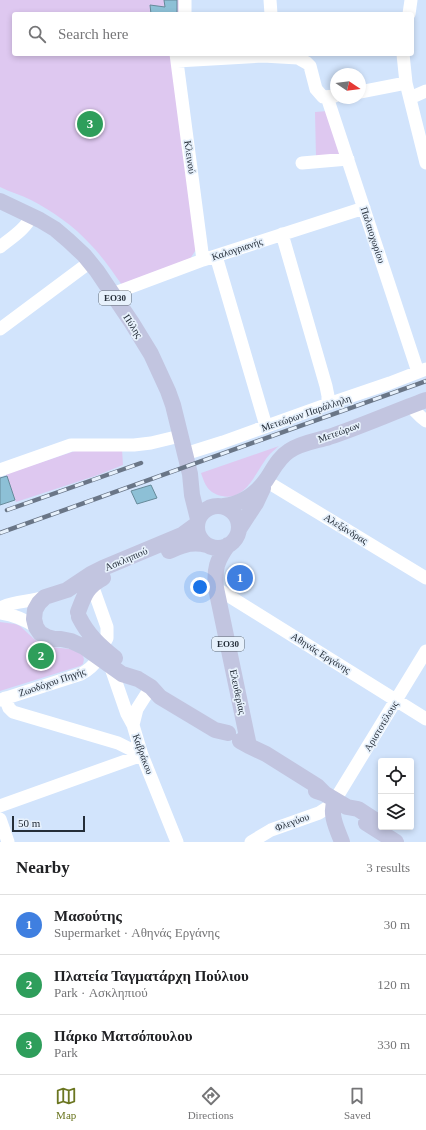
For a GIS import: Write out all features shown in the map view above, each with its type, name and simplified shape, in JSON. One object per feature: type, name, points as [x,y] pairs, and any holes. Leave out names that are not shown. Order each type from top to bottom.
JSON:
[{"type":"main road","name":"Πύλης","points":[[0,201],[32,215],[61,234],[90,262],[132,322],[151,354],[173,405],[185,454]]},
{"type":"main road","name":"Μετεώρων","points":[[220,506],[232,505],[241,502],[257,490],[266,481],[279,460],[293,448],[329,437],[426,400]]},
{"type":"main road","name":"ΕΟ30","points":[[185,454],[190,474],[197,530],[202,541],[207,545]]},
{"type":"main road","name":"ΕΟ30","points":[[190,474],[209,500],[230,510],[235,515],[239,528]]},
{"type":"main road","name":"Μετεώρων","points":[[239,528],[262,493],[266,481]]},
{"type":"main road","points":[[197,521],[205,509],[211,506],[220,506]]},
{"type":"main road","name":"Ασκληπιού","points":[[50,596],[67,590],[103,568],[182,536],[197,521]]},
{"type":"main road","name":"Ελευθερίας","points":[[239,528],[236,538],[228,545],[218,562],[216,570],[216,588],[249,746]]},
{"type":"main road","name":"Ασκληπιού","points":[[61,639],[74,631],[84,597],[92,585],[106,576],[185,545],[199,543],[207,545]]},
{"type":"main road","points":[[207,545],[218,548],[228,545]]},
{"type":"main road","points":[[104,656],[71,641],[46,637],[40,633],[36,627],[34,619],[35,610],[38,603],[50,596],[61,595],[67,597],[76,606],[78,615],[85,630],[104,656],[122,674],[164,691],[217,722],[228,734],[249,746],[262,760],[314,791],[335,801],[358,809],[378,822]]},
{"type":"main road","points":[[335,801],[332,812],[342,842]]},
{"type":"main road","points":[[335,801],[353,815],[396,842]]},
{"type":"main road","points":[[390,830],[409,842]]},
{"type":"street","points":[[185,0],[185,12]]},
{"type":"street","points":[[270,0],[271,12]]},
{"type":"street","points":[[409,12],[411,0]]},
{"type":"street","points":[[176,57],[226,56]]},
{"type":"street","points":[[283,56],[298,58],[307,63],[310,66],[316,89],[323,97],[330,97]]},
{"type":"street","points":[[403,56],[406,83],[423,139],[426,163]]},
{"type":"street","name":"Κλεινού","points":[[176,57],[203,260]]},
{"type":"street","points":[[366,91],[406,83]]},
{"type":"street","points":[[410,98],[426,91]]},
{"type":"street","name":"Παλαιοχωρίου","points":[[334,104],[348,159],[364,208],[422,371]]},
{"type":"street","points":[[302,163],[348,159]]},
{"type":"street","name":"Καλογριανής","points":[[112,294],[203,260],[364,208]]},
{"type":"street","points":[[0,247],[22,229],[30,220],[32,215]]},
{"type":"street","points":[[282,234],[327,391],[328,404]]},
{"type":"street","points":[[216,256],[266,426]]},
{"type":"street","points":[[0,329],[90,262]]},
{"type":"street","name":"Μετεώρων Παράλληλη","points":[[185,454],[369,391],[422,371]]},
{"type":"street","points":[[410,406],[421,418],[426,421]]},
{"type":"street","points":[[0,470],[71,445],[134,445],[151,443],[180,436]]},
{"type":"street","name":"Αλεξάνδρας","points":[[266,481],[426,578]]},
{"type":"street","points":[[92,585],[107,627],[108,633],[104,656]]},
{"type":"street","name":"Αθηνάς Εργάνης","points":[[216,588],[426,719]]},
{"type":"street","points":[[0,608],[18,602],[50,596]]},
{"type":"street","points":[[0,613],[24,619],[36,627]]},
{"type":"street","name":"Αριστοτέλους","points":[[335,801],[426,651]]},
{"type":"street","name":"Ζωοδόχου Πηγής","points":[[2,699],[81,674],[89,670],[104,656]]},
{"type":"street","name":"Καβράκου","points":[[104,656],[127,714],[133,725],[142,755],[177,842]]},
{"type":"street","points":[[133,725],[144,683]]},
{"type":"street","points":[[2,699],[13,712],[118,744],[142,755]]},
{"type":"street","points":[[0,806],[142,755]]},
{"type":"street","name":"Φλεγύου","points":[[251,842],[271,830],[319,813],[335,801]]},
{"type":"street","points":[[0,819],[8,842]]},
{"type":"shaded area","points":[[0,0],[181,0],[182,12],[12,12],[12,56],[172,56],[197,248],[190,259],[122,285],[99,254],[84,237],[70,225],[39,204],[0,187]]},
{"type":"shaded area","points":[[328,111],[340,155],[316,157],[315,112]]},
{"type":"shaded area","points":[[279,446],[267,457],[248,486],[236,495],[230,497],[217,495],[210,491],[206,485],[201,473]]},
{"type":"shaded area","points":[[122,449],[123,465],[98,475],[16,502],[6,474],[78,450]]},
{"type":"shaded area","points":[[0,622],[20,626],[34,639],[43,644],[51,647],[70,649],[82,654],[84,659],[83,664],[0,691]]},
{"type":"building","points":[[164,0],[177,0],[177,12],[151,12],[150,5],[165,7]]},
{"type":"building","points":[[7,476],[15,500],[0,505],[0,478]]},
{"type":"building","points":[[151,485],[157,498],[137,504],[131,491]]},
{"type":"railway","points":[[0,533],[426,381]]},
{"type":"railway","points":[[7,510],[141,463]]},
{"type":"place","name":"Πάρκο Ματσόπουλου","points":[[90,124]]},
{"type":"place","name":"Μασούτης","points":[[240,578]]},
{"type":"place","name":"Πλατεία Ταγματάρχη Πούλιου","points":[[41,656]]}]
